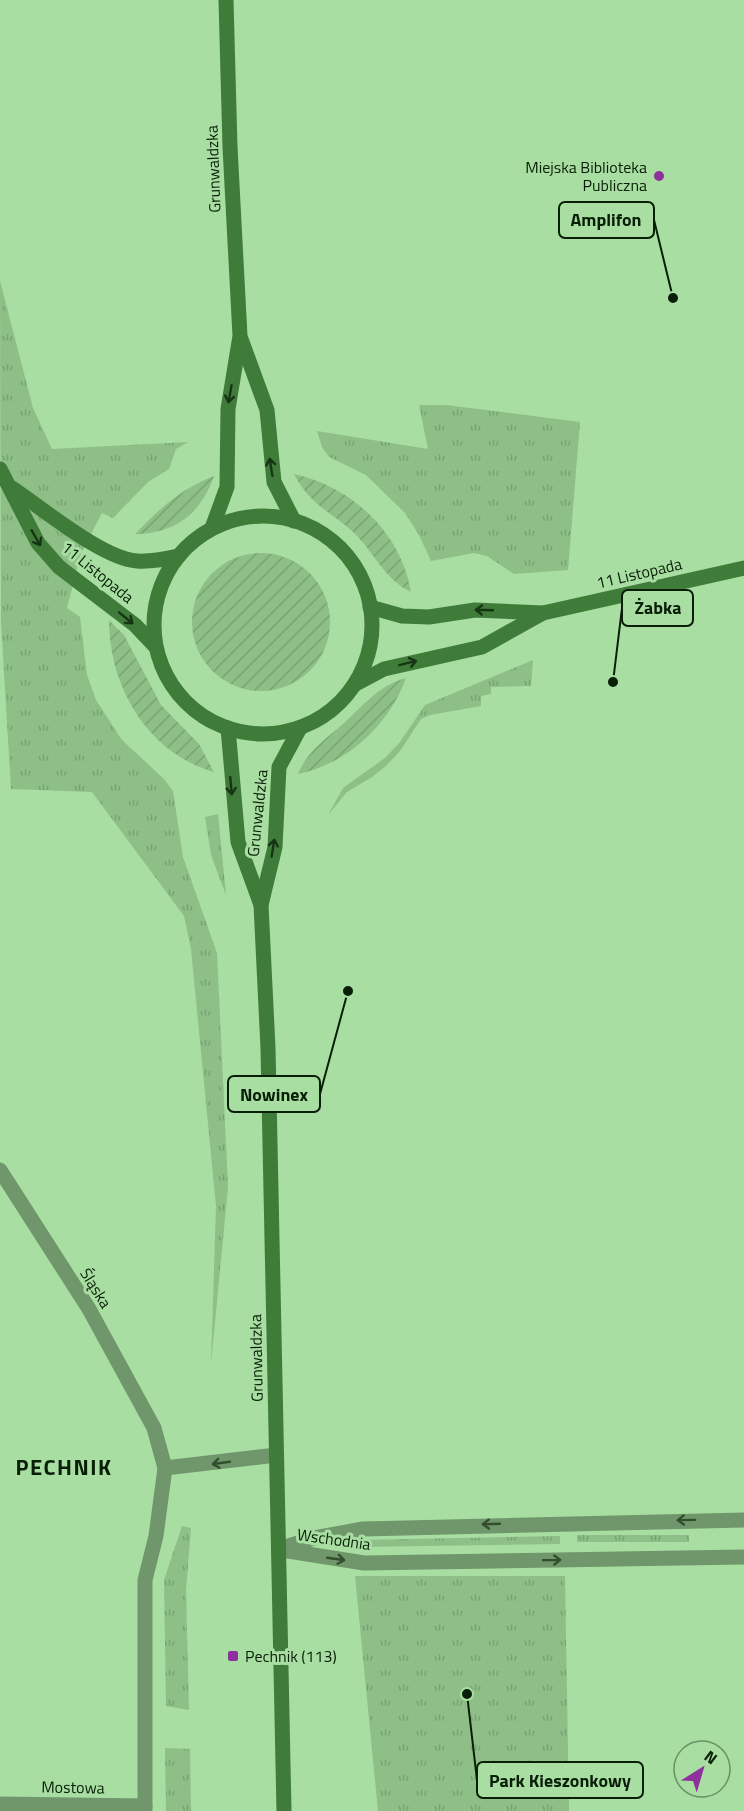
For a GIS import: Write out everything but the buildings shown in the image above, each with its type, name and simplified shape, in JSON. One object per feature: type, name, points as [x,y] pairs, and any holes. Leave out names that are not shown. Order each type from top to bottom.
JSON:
[{"type":"street","name":"Grunwaldzka","points":[[212,528],[227,487],[228,409],[240,336],[230,147],[226,0]]},
{"type":"street","name":"Grunwaldzka","points":[[240,336],[267,410],[273,482],[294,521]]},
{"type":"street","name":"11 Listopada","points":[[0,469],[38,543],[59,567],[135,625],[156,646]]},
{"type":"street","name":"11 Listopada","points":[[10,486],[107,552],[134,561],[155,561],[179,556]]},
{"type":"street","points":[[253,516],[294,521],[316,530],[336,544],[352,563],[363,584],[370,607],[366,660],[354,685],[330,710],[300,728],[274,734],[248,733],[228,728],[208,720],[180,696],[169,681],[156,646],[154,622],[157,598],[166,576],[179,556],[194,540],[212,528],[253,516]]},
{"type":"street","name":"11 Listopada","points":[[370,607],[402,616],[429,617],[475,609],[543,613],[744,568]]},
{"type":"street","name":"11 Listopada","points":[[354,685],[384,669],[482,647],[543,613]]},
{"type":"street","name":"Grunwaldzka","points":[[228,728],[238,842],[261,905]]},
{"type":"street","name":"Grunwaldzka","points":[[284,1811],[268,1069],[261,905],[275,847],[279,767],[300,728]]},
{"type":"street","name":"Śląska","points":[[0,1170],[89,1309],[154,1428],[165,1468]]},
{"type":"street","points":[[145,1809],[145,1580],[156,1536],[165,1468],[276,1455]]},
{"type":"street","name":"Wschodnia","points":[[279,1549],[314,1538],[363,1529],[533,1523],[744,1520]]},
{"type":"street","name":"Wschodnia","points":[[279,1549],[364,1563],[744,1557]]},
{"type":"street","name":"Mostowa","points":[[0,1804],[145,1809]]},
{"type":"green space","points":[[0,281],[33,408],[52,449],[188,442],[176,449],[169,469],[148,482],[113,518],[102,513],[81,553],[67,608],[80,617],[87,675],[96,700],[122,740],[164,779],[173,791],[183,857],[217,953],[228,1187],[211,1364],[216,1206],[191,949],[184,916],[92,792],[11,789],[1,622]]},
{"type":"green space","points":[[419,405],[446,405],[580,422],[568,570],[514,574],[487,556],[474,553],[431,561],[419,535],[405,513],[366,475],[329,457],[322,447],[317,431],[428,449]]},
{"type":"green space","points":[[294,474],[316,480],[336,490],[354,501],[371,516],[397,550],[406,571],[411,592],[386,573],[353,532],[314,500],[300,485]]},
{"type":"green space","points":[[214,476],[202,501],[185,519],[162,530],[135,534],[172,500]]},
{"type":"green space","points":[[261,553],[287,558],[310,573],[325,596],[330,622],[325,648],[310,671],[287,686],[261,691],[235,686],[212,671],[197,648],[192,622],[197,596],[212,573],[235,558]]},
{"type":"green space","points":[[109,620],[124,635],[161,705],[199,744],[214,772],[190,763],[169,750],[136,714],[116,669]]},
{"type":"green space","points":[[533,660],[531,686],[491,687],[491,694],[481,696],[481,706],[430,715],[421,719],[400,751],[387,765],[347,792],[328,815],[343,788],[385,758],[400,742],[425,705]]},
{"type":"green space","points":[[406,678],[389,711],[364,740],[333,761],[298,774],[312,752],[372,696],[388,685]]},
{"type":"green space","points":[[218,814],[226,895],[211,855],[205,817]]},
{"type":"green space","points":[[182,1526],[191,1528],[186,1590],[189,1710],[166,1706],[164,1580]]},
{"type":"green space","points":[[577,1535],[689,1535],[689,1542],[577,1542]]},
{"type":"green space","points":[[560,1536],[560,1544],[357,1547],[355,1540]]},
{"type":"green space","points":[[355,1576],[565,1576],[569,1811],[378,1811]]},
{"type":"green space","points":[[165,1748],[190,1749],[191,1811],[166,1811]]},
{"type":"place","name":"Miejska Biblioteka Publiczna","points":[[659,176]]},
{"type":"place","name":"Amplifon","points":[[673,298]]},
{"type":"place","name":"Żabka","points":[[613,682]]},
{"type":"place","name":"Nowinex","points":[[348,991]]},
{"type":"place","name":"Pechnik (113)","points":[[233,1656]]},
{"type":"place","name":"Park Kieszonkowy","points":[[467,1694]]},
{"type":"district","name":"PECHNIK","points":[[64,1467]]}]
